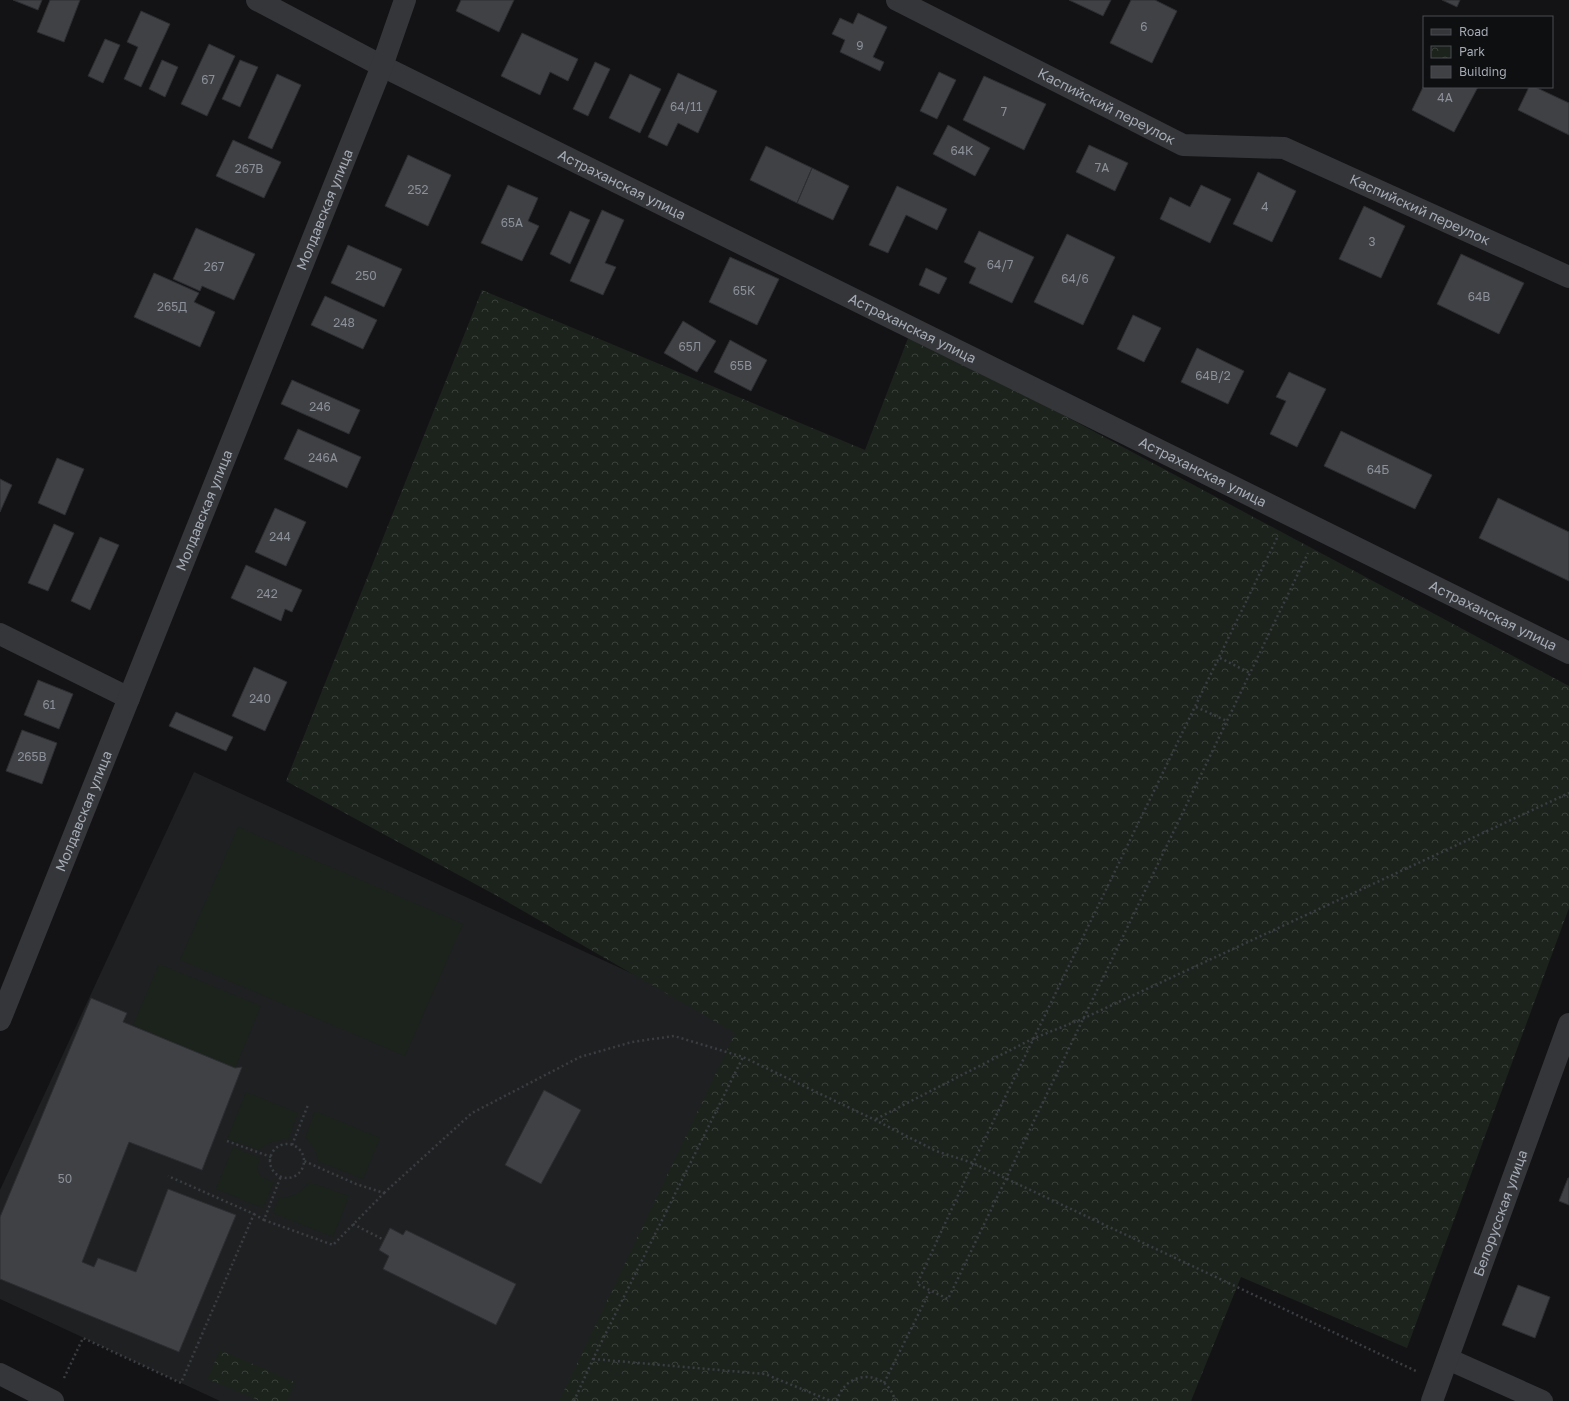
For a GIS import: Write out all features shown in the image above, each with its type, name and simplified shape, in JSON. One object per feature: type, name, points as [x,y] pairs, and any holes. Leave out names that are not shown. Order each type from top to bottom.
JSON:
[{"type":"street","name":"Астраханская улица","points":[[257,0],[382,66],[1569,652]]},
{"type":"street","name":"Молдавская улица","points":[[0,1020],[382,66],[405,0]]},
{"type":"street","name":"Каспийский переулок","points":[[897,0],[1183,145],[1284,148],[1569,277]]},
{"type":"street","points":[[0,634],[129,698]]},
{"type":"street","name":"Белорусская улица","points":[[1436,1392],[1569,1024]]},
{"type":"street","points":[[1448,1359],[1542,1401]]},
{"type":"street","points":[[0,1374],[53,1401]]},
{"type":"path","points":[[1289,515],[973,1162],[918,1284],[930,1291],[948,1299],[1320,529]]},
{"type":"path","points":[[1220,658],[1250,672]]},
{"type":"path","points":[[1196,706],[1227,721]]},
{"type":"path","points":[[875,1120],[1032,1039],[1082,1019],[1569,794]]},
{"type":"path","points":[[168,1176],[254,1214],[264,1220],[333,1245],[384,1193],[472,1113],[580,1057],[632,1042],[674,1036],[743,1057],[936,1151],[973,1162],[1436,1392]]},
{"type":"path","points":[[574,1401],[593,1359],[743,1057]]},
{"type":"path","points":[[292,1145],[308,1105]]},
{"type":"path","points":[[227,1141],[271,1157]]},
{"type":"path","points":[[283,1144],[292,1145],[299,1148],[302,1152],[304,1161],[302,1169],[299,1173],[289,1178],[281,1176],[274,1171],[271,1166],[271,1157],[274,1150],[278,1146],[283,1144]]},
{"type":"path","points":[[304,1161],[356,1184],[384,1193]]},
{"type":"path","points":[[264,1220],[281,1176]]},
{"type":"path","points":[[63,1380],[83,1338],[181,1383],[254,1214]]},
{"type":"path","points":[[353,1224],[384,1240]]},
{"type":"path","points":[[884,1383],[930,1291]]},
{"type":"path","points":[[593,1359],[765,1374],[831,1401]]},
{"type":"path","points":[[837,1401],[843,1387],[850,1381],[867,1377],[876,1378],[890,1388],[895,1401]]},
{"type":"shaded area","points":[[194,772],[742,1024],[567,1401],[220,1401],[0,1299],[0,1190]]},
{"type":"green space","points":[[482,290],[865,450],[910,333],[1569,686],[1569,908],[1407,1348],[1241,1277],[1191,1401],[559,1401],[735,1033],[499,897],[286,781]]},
{"type":"green space","points":[[238,827],[463,924],[405,1056],[180,960]]},
{"type":"green space","points":[[159,964],[261,1006],[235,1068],[133,1025]]},
{"type":"green space","points":[[246,1092],[298,1113],[288,1140],[272,1142],[259,1150],[227,1139]]},
{"type":"green space","points":[[315,1111],[380,1138],[363,1179],[318,1161],[314,1148],[305,1138]]},
{"type":"green space","points":[[233,1147],[260,1158],[258,1163],[258,1171],[262,1176],[274,1182],[263,1208],[216,1189]]},
{"type":"green space","points":[[309,1182],[349,1196],[333,1237],[273,1213],[279,1198],[289,1197],[296,1194]]},
{"type":"green space","points":[[220,1350],[295,1382],[287,1401],[260,1401],[207,1379]]},
{"type":"building","points":[[13,0],[42,0],[38,10]]},
{"type":"building","points":[[50,0],[80,0],[64,42],[37,32]]},
{"type":"building","points":[[461,0],[514,0],[499,32],[456,11]]},
{"type":"building","points":[[1069,0],[1111,0],[1103,16]]},
{"type":"building","points":[[1131,0],[1155,0],[1177,11],[1152,63],[1110,43]]},
{"type":"building","points":[[1442,0],[1460,0],[1457,7]]},
{"type":"building","points":[[141,11],[170,24],[141,87],[124,79],[138,47],[127,42]]},
{"type":"building","points":[[858,13],[887,27],[873,57],[884,62],[880,71],[840,52],[845,40],[832,34],[840,18],[853,24]]},
{"type":"building","points":[[522,33],[578,59],[568,81],[550,72],[540,95],[501,76]]},
{"type":"building","points":[[105,39],[120,45],[103,83],[88,76]]},
{"type":"building","points":[[209,44],[235,56],[207,116],[181,104]]},
{"type":"building","points":[[162,60],[178,67],[165,97],[149,89]]},
{"type":"building","points":[[240,60],[258,67],[240,107],[222,99]]},
{"type":"building","points":[[595,62],[610,69],[588,116],[573,109]]},
{"type":"building","points":[[939,72],[956,80],[937,119],[920,111]]},
{"type":"building","points":[[678,73],[717,91],[698,133],[678,123],[667,146],[648,137]]},
{"type":"building","points":[[277,74],[301,85],[272,149],[248,138]]},
{"type":"building","points":[[630,74],[661,89],[640,133],[609,118]]},
{"type":"building","points":[[984,76],[1046,104],[1024,150],[963,120]]},
{"type":"building","points":[[1423,87],[1477,88],[1454,132],[1412,110]]},
{"type":"building","points":[[1529,88],[1537,88],[1569,103],[1569,135],[1518,110]]},
{"type":"building","points":[[948,125],[990,148],[975,176],[933,154]]},
{"type":"building","points":[[233,140],[281,162],[264,198],[216,176]]},
{"type":"building","points":[[1089,145],[1128,163],[1115,191],[1076,172]]},
{"type":"building","points":[[766,146],[812,168],[797,203],[750,180]]},
{"type":"building","points":[[408,155],[451,175],[428,226],[385,206]]},
{"type":"building","points":[[812,168],[849,186],[833,220],[797,203]]},
{"type":"building","points":[[1258,172],[1296,191],[1272,242],[1233,224]]},
{"type":"building","points":[[508,185],[538,198],[528,221],[539,226],[522,261],[481,243]]},
{"type":"building","points":[[1201,185],[1231,199],[1210,243],[1160,219],[1170,197],[1190,207]]},
{"type":"building","points":[[897,186],[947,209],[937,230],[906,215],[888,253],[869,245]]},
{"type":"building","points":[[1364,206],[1405,226],[1381,278],[1339,259]]},
{"type":"building","points":[[602,210],[624,220],[605,263],[616,267],[603,295],[570,281]]},
{"type":"building","points":[[570,211],[590,220],[570,264],[550,254]]},
{"type":"building","points":[[196,228],[255,254],[234,300],[202,286],[200,291],[173,279]]},
{"type":"building","points":[[979,231],[1034,257],[1012,303],[969,283],[976,268],[964,262]]},
{"type":"building","points":[[1067,234],[1115,257],[1083,325],[1034,302]]},
{"type":"building","points":[[348,245],[402,269],[384,307],[331,283]]},
{"type":"building","points":[[1461,254],[1524,283],[1499,334],[1437,304]]},
{"type":"building","points":[[730,257],[779,279],[757,325],[709,302]]},
{"type":"building","points":[[926,268],[947,278],[939,294],[919,285]]},
{"type":"building","points":[[154,273],[199,293],[194,302],[215,312],[200,347],[134,317]]},
{"type":"building","points":[[325,296],[377,320],[363,349],[311,325]]},
{"type":"building","points":[[1133,315],[1161,328],[1144,362],[1117,349]]},
{"type":"building","points":[[683,321],[716,341],[697,372],[664,353]]},
{"type":"building","points":[[730,340],[767,360],[751,391],[714,372]]},
{"type":"building","points":[[1197,348],[1244,371],[1228,404],[1181,382]]},
{"type":"building","points":[[1289,372],[1326,389],[1297,447],[1270,434],[1286,401],[1276,397]]},
{"type":"building","points":[[292,380],[360,410],[349,434],[281,404]]},
{"type":"building","points":[[298,429],[361,457],[347,488],[284,459]]},
{"type":"building","points":[[1341,431],[1432,475],[1415,509],[1324,466]]},
{"type":"building","points":[[57,458],[84,469],[65,515],[38,503]]},
{"type":"building","points":[[0,479],[12,485],[0,512]]},
{"type":"building","points":[[1498,498],[1569,532],[1569,581],[1479,538]]},
{"type":"building","points":[[275,508],[306,522],[286,566],[255,552]]},
{"type":"building","points":[[54,524],[74,533],[48,591],[28,583]]},
{"type":"building","points":[[100,537],[119,545],[90,610],[71,601]]},
{"type":"building","points":[[246,565],[302,590],[292,612],[285,609],[281,621],[231,598]]},
{"type":"building","points":[[254,667],[287,682],[265,731],[232,716]]},
{"type":"building","points":[[38,680],[73,694],[59,729],[24,715]]},
{"type":"building","points":[[176,712],[233,737],[226,751],[169,726]]},
{"type":"building","points":[[22,730],[57,743],[42,784],[6,771]]},
{"type":"building","points":[[91,998],[127,1013],[123,1022],[235,1068],[242,1067],[202,1170],[129,1142],[82,1262],[94,1267],[98,1258],[136,1272],[168,1189],[236,1215],[179,1352],[0,1279],[0,1217]]},
{"type":"building","points":[[544,1090],[581,1110],[541,1184],[505,1165]]},
{"type":"building","points":[[1569,1178],[1569,1205],[1559,1201]]},
{"type":"building","points":[[390,1228],[403,1235],[406,1230],[516,1284],[496,1325],[383,1269],[389,1256],[379,1250]]},
{"type":"building","points":[[1518,1285],[1550,1297],[1535,1338],[1502,1325]]}]
